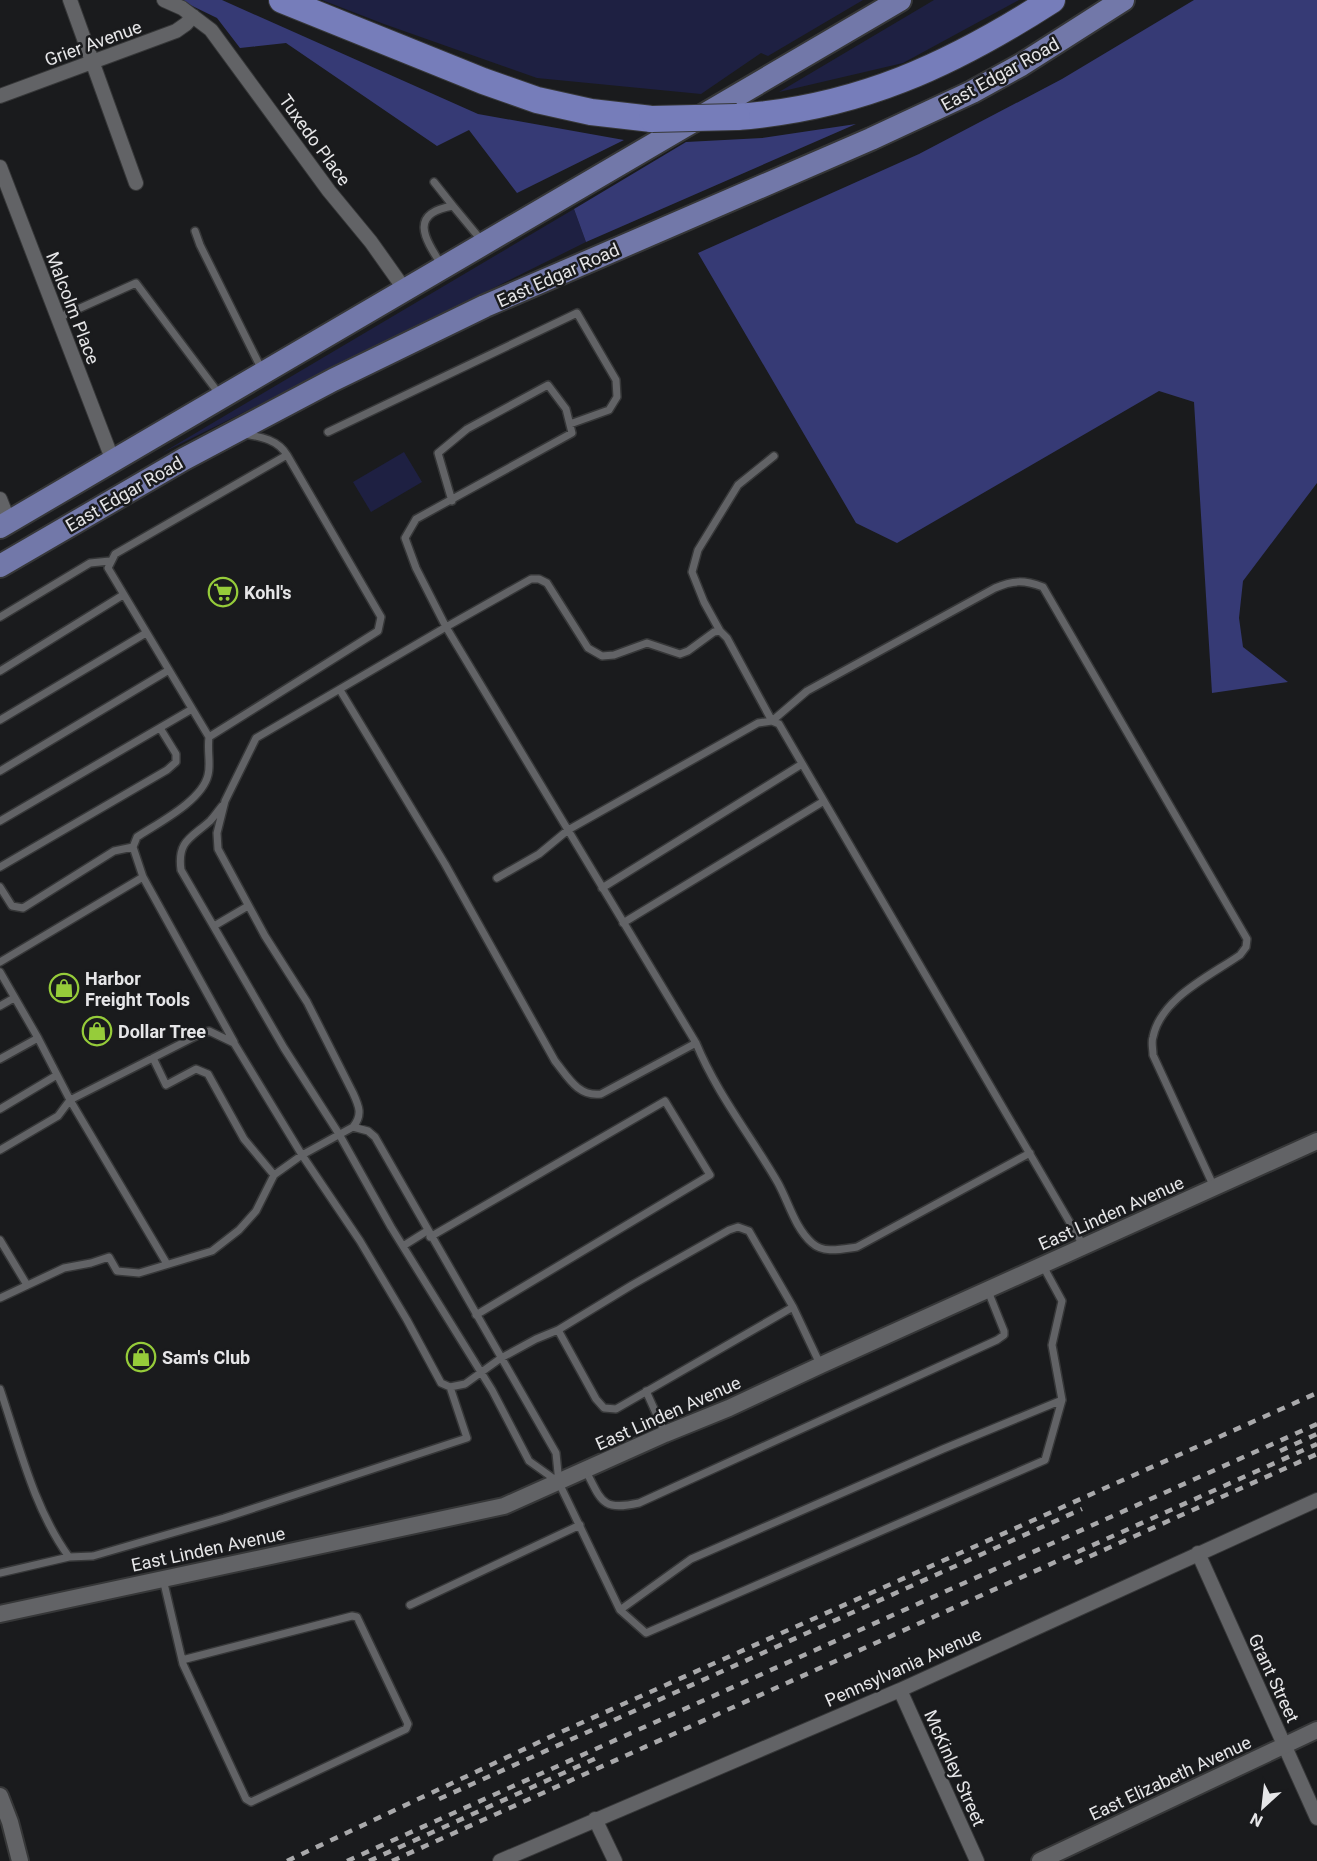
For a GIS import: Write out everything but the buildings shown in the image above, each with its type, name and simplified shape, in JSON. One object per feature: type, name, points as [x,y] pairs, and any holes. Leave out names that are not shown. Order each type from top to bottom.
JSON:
[{"type":"highway","points":[[282,0],[483,81],[537,100],[591,112],[652,119],[736,117],[782,113],[818,106],[897,82],[972,48],[1052,0]]},
{"type":"highway","name":"East Edgar Road","points":[[5,524],[900,0]]},
{"type":"highway","name":"East Edgar Road","points":[[0,566],[234,432],[333,380],[485,306],[840,152],[972,92],[1022,65],[1123,0]]},
{"type":"street","points":[[70,0],[136,183]]},
{"type":"street","name":"Tuxedo Place","points":[[164,0],[193,16],[212,30],[329,191],[371,242],[405,290]]},
{"type":"street","name":"Grier Avenue","points":[[0,96],[176,31],[193,16]]},
{"type":"street","name":"Malcolm Place","points":[[0,167],[113,461]]},
{"type":"street","points":[[0,499],[5,524]]},
{"type":"street","name":"East Linden Avenue","points":[[0,1614],[504,1506],[729,1408],[1317,1141]]},
{"type":"street","name":"Pennsylvania Avenue","points":[[500,1861],[900,1690],[1317,1500]]},
{"type":"street","name":"Grant Street","points":[[1198,1553],[1317,1818]]},
{"type":"street","name":"McKinley Street","points":[[900,1690],[977,1861]]},
{"type":"street","name":"East Elizabeth Avenue","points":[[1040,1861],[1317,1730]]},
{"type":"street","points":[[0,1796],[20,1861]]},
{"type":"street","points":[[595,1819],[615,1861]]},
{"type":"lane","points":[[434,182],[484,243]]},
{"type":"lane","points":[[443,267],[427,243],[423,231],[430,214],[453,206]]},
{"type":"lane","points":[[195,231],[263,372]]},
{"type":"lane","points":[[58,318],[136,283],[222,397]]},
{"type":"lane","points":[[328,432],[577,314],[616,381],[617,397],[609,410],[570,424]]},
{"type":"lane","points":[[452,501],[438,453],[467,429],[548,385],[566,409],[572,433],[515,463],[452,501],[416,519],[405,538],[416,568],[446,627],[696,1043],[708,1072],[778,1184],[802,1232],[814,1245],[832,1251],[856,1247],[1030,1153]]},
{"type":"lane","points":[[209,737],[378,631],[381,617],[282,446],[260,436],[234,432]]},
{"type":"lane","points":[[287,455],[115,554],[108,568],[209,737],[208,775],[202,787],[195,797],[137,837],[134,847],[143,877],[234,1043],[302,1155],[360,1241],[441,1383],[450,1387],[465,1384],[501,1358],[558,1330],[632,1285],[738,1227],[749,1230],[793,1307],[821,1365]]},
{"type":"lane","points":[[772,721],[727,638],[720,631],[704,602],[692,572],[698,550],[738,485],[774,456]]},
{"type":"lane","points":[[0,617],[90,563],[110,561]]},
{"type":"lane","points":[[559,1483],[529,1461],[492,1390],[403,1246],[339,1134],[284,1048],[181,870],[179,860],[184,843],[211,819],[225,801],[256,738],[531,579],[539,579],[547,583],[588,648],[602,656],[614,656],[647,643],[680,654],[688,651],[714,632],[720,631]]},
{"type":"lane","points":[[772,721],[807,691],[995,588],[1019,580],[1029,581],[1043,587],[1247,939],[1246,947],[1240,955],[1173,1001],[1158,1022],[1152,1038],[1153,1055],[1215,1188]]},
{"type":"lane","points":[[0,671],[123,595]]},
{"type":"lane","points":[[0,720],[146,633]]},
{"type":"lane","points":[[0,771],[169,670]]},
{"type":"lane","points":[[340,690],[445,864],[555,1061],[574,1086],[590,1096],[601,1094],[696,1043]]},
{"type":"lane","points":[[0,821],[192,709]]},
{"type":"lane","points":[[497,878],[539,854],[568,830],[758,723],[772,721],[779,724],[1084,1247]]},
{"type":"lane","points":[[0,867],[167,770],[176,762],[176,753],[160,728]]},
{"type":"lane","points":[[602,888],[802,764]]},
{"type":"lane","points":[[0,1298],[64,1268],[109,1257],[117,1271],[138,1273],[212,1251],[239,1230],[256,1211],[274,1175],[302,1155],[353,1127],[360,1116],[359,1106],[353,1093],[307,1002],[265,936],[218,849],[217,833],[225,801]]},
{"type":"lane","points":[[623,923],[824,801]]},
{"type":"lane","points":[[0,887],[12,906],[23,908],[114,851],[134,847]]},
{"type":"lane","points":[[0,962],[143,877]]},
{"type":"lane","points":[[214,926],[248,906]]},
{"type":"lane","points":[[0,972],[70,1100],[167,1264]]},
{"type":"lane","points":[[0,1006],[14,998]]},
{"type":"lane","points":[[0,1150],[58,1116],[70,1100],[184,1041],[209,1032],[234,1043]]},
{"type":"lane","points":[[0,1059],[38,1038]]},
{"type":"lane","points":[[153,1058],[166,1085],[196,1069],[208,1074],[244,1139],[274,1175]]},
{"type":"lane","points":[[0,1109],[57,1075]]},
{"type":"lane","points":[[403,1246],[429,1234],[664,1101],[710,1175],[476,1315]]},
{"type":"lane","points":[[353,1127],[369,1131],[375,1137],[556,1453],[559,1483],[620,1610],[646,1633],[1045,1460],[1062,1400],[1052,1345],[1062,1301],[1043,1266]]},
{"type":"lane","points":[[0,1240],[27,1285]]},
{"type":"lane","points":[[586,1471],[598,1494],[606,1503],[618,1508],[639,1503],[997,1340],[1004,1335],[1004,1331],[988,1291]]},
{"type":"lane","points":[[558,1330],[596,1399],[604,1408],[616,1409],[793,1307]]},
{"type":"lane","points":[[0,1573],[69,1557],[93,1557],[224,1518],[467,1438],[450,1387]]},
{"type":"lane","points":[[0,1389],[38,1499],[54,1536],[69,1557]]},
{"type":"lane","points":[[646,1391],[665,1434]]},
{"type":"lane","points":[[620,1610],[691,1559],[943,1449],[1062,1400]]},
{"type":"lane","points":[[410,1605],[580,1525]]},
{"type":"lane","points":[[164,1579],[182,1660],[246,1799],[251,1802],[406,1729],[408,1724],[357,1617],[352,1616],[182,1660]]},
{"type":"shaded area","points":[[180,0],[222,0],[478,114],[624,140],[517,193],[469,130],[437,146],[286,43],[240,48],[217,18]]},
{"type":"shaded area","points":[[322,0],[863,0],[768,56],[761,53],[701,94],[537,78]]},
{"type":"shaded area","points":[[934,0],[1019,0],[903,63],[779,92]]},
{"type":"shaded area","points":[[1194,0],[1317,0],[1317,483],[1243,581],[1239,618],[1243,647],[1288,682],[1212,693],[1194,402],[1159,391],[897,543],[856,523],[698,253],[919,154],[1062,79]]},
{"type":"shaded area","points":[[856,124],[586,242],[574,209],[686,142],[762,138]]},
{"type":"shaded area","points":[[574,209],[586,242],[162,453]]},
{"type":"shaded area","points":[[404,452],[422,482],[371,512],[353,482]]},
{"type":"railway","points":[[287,1861],[552,1736],[1317,1393]]},
{"type":"railway","points":[[347,1861],[1317,1424]]},
{"type":"railway","points":[[1280,1451],[1317,1434]]},
{"type":"railway","points":[[392,1861],[1317,1444]]},
{"type":"railway","points":[[1075,1563],[1317,1454]]},
{"type":"railway","points":[[439,1799],[1082,1509]]},
{"type":"railway","points":[[369,1861],[601,1756]]},
{"type":"place","name":"Kohl's","points":[[223,592]]},
{"type":"place","name":"Harbor Freight Tools","points":[[64,988]]},
{"type":"place","name":"Dollar Tree","points":[[97,1031]]},
{"type":"place","name":"Sam's Club","points":[[141,1357]]}]
